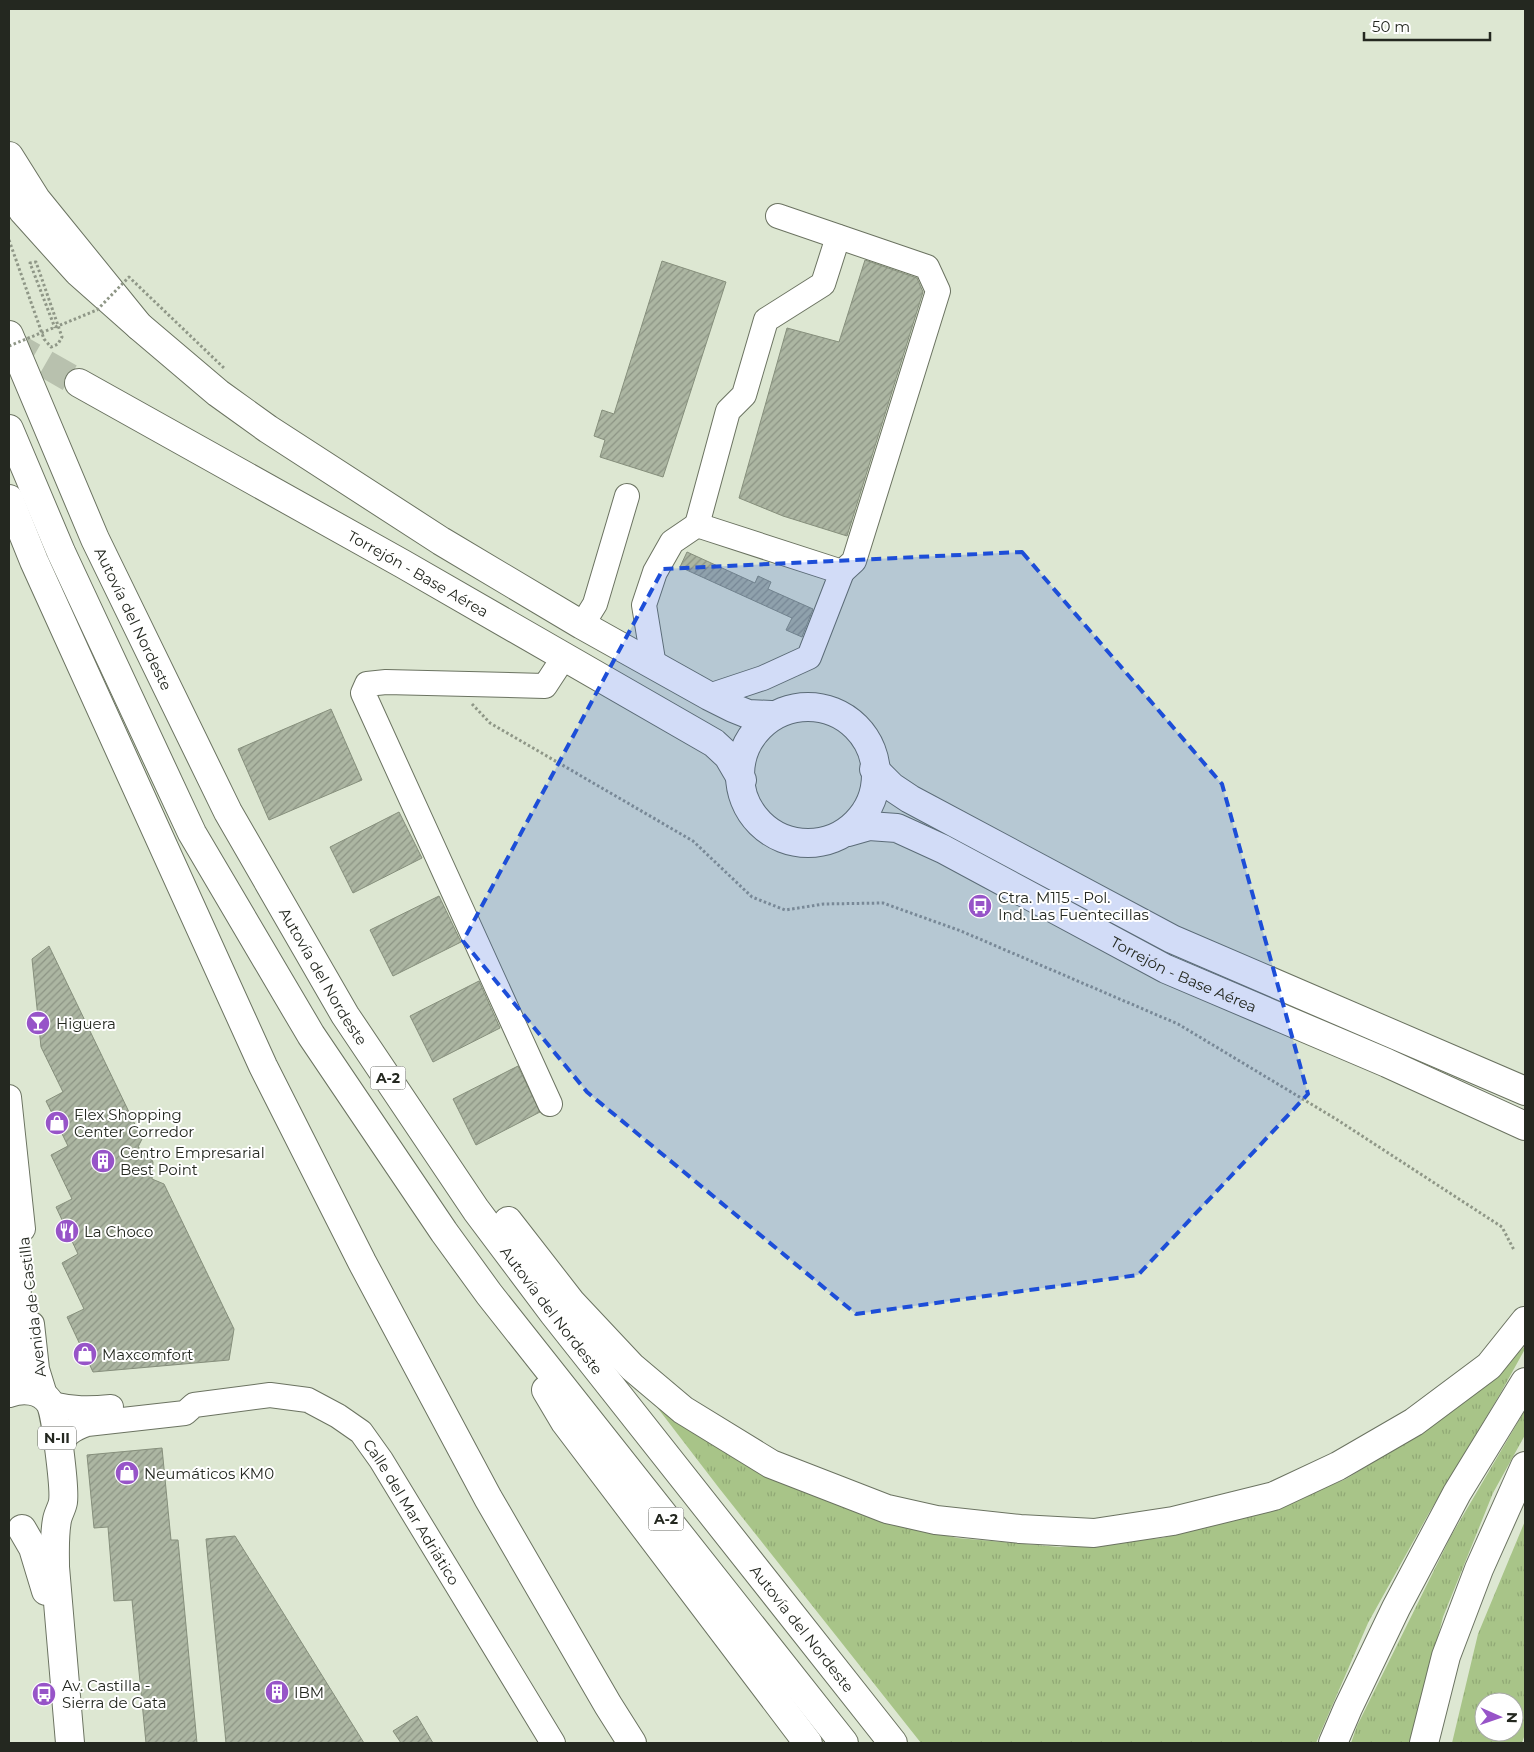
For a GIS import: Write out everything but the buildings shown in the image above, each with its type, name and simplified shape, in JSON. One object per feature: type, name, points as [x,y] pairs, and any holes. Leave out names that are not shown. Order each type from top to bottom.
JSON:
[{"type":"main road","points":[[9,156],[36,199],[139,326]]},
{"type":"main road","points":[[9,189],[23,210],[78,272],[211,387],[268,429],[441,541],[582,626],[708,696],[748,714],[771,715],[798,707],[812,706],[826,708],[850,721],[867,742],[874,769],[874,787],[871,804],[848,832],[818,845],[783,840],[769,831],[756,818],[747,802],[742,780],[744,756],[751,738],[761,723],[771,715]]},
{"type":"main road","name":"Autovía del Nordeste","points":[[9,335],[95,540],[228,812],[345,1015],[476,1210],[536,1290],[893,1743]]},
{"type":"main road","name":"Torrejón - Base Aérea","points":[[79,383],[395,559],[714,743],[728,756],[742,780]]},
{"type":"main road","name":"A-2","points":[[9,429],[61,552],[192,833],[311,1035],[444,1232],[489,1294],[844,1743]]},
{"type":"main road","points":[[9,499],[38,570],[263,1066],[362,1262],[488,1498],[632,1743]]},
{"type":"main road","name":"Torrejón - Base Aérea","points":[[874,769],[892,787],[910,799],[1172,939],[1525,1091]]},
{"type":"main road","name":"Torrejón - Base Aérea","points":[[848,832],[869,826],[896,828],[943,848],[1166,969],[1387,1064],[1525,1126]]},
{"type":"main road","points":[[345,1015],[571,1302],[632,1367],[683,1410],[771,1464],[887,1509],[936,1520],[1020,1529],[1094,1533],[1173,1520],[1274,1496],[1338,1466],[1414,1422],[1489,1366],[1525,1321]]},
{"type":"main road","name":"Avenida de Castilla","points":[[9,1204],[22,1352],[16,1380],[9,1389]]},
{"type":"main road","points":[[489,1294],[565,1422],[808,1743]]},
{"type":"main road","points":[[1333,1743],[1396,1608],[1457,1493],[1525,1382]]},
{"type":"main road","points":[[9,1393],[32,1390],[48,1401]]},
{"type":"main road","name":"N-II","points":[[48,1401],[58,1448],[64,1490],[63,1504],[54,1537],[61,1653],[70,1743]]},
{"type":"main road","points":[[1424,1743],[1446,1656],[1479,1569],[1525,1466]]},
{"type":"main road","name":"N-II","points":[[15,1525],[35,1528],[50,1524],[58,1518]]},
{"type":"main road","name":"N-II","points":[[15,1525],[33,1548],[50,1605],[61,1653]]},
{"type":"street","points":[[708,696],[763,678],[809,656],[842,572],[854,562],[938,291],[927,267],[778,216]]},
{"type":"street","points":[[654,666],[644,605],[655,572],[672,542],[697,525],[728,411],[744,395],[766,320],[823,284],[838,237]]},
{"type":"street","points":[[582,626],[595,604],[627,496]]},
{"type":"street","points":[[697,525],[842,572]]},
{"type":"street","points":[[550,1104],[363,693],[367,684],[386,682],[545,686],[564,657]]},
{"type":"street","name":"Avenida de Castilla","points":[[9,1097],[37,1369],[48,1401]]},
{"type":"street","name":"Calle del Mar Adriático","points":[[58,1448],[65,1436],[72,1430],[87,1424],[184,1413],[194,1405],[270,1395],[308,1400],[338,1416],[361,1432],[381,1460],[553,1743]]},
{"type":"street","name":"Calle del Mar Adriático","points":[[48,1401],[66,1408],[86,1410],[183,1400],[194,1405]]},
{"type":"path","points":[[9,240],[44,339],[51,347],[58,344],[62,337],[36,262],[30,263],[55,328]]},
{"type":"path","points":[[9,346],[97,310],[129,277],[225,369]]},
{"type":"path","points":[[452,684],[490,723],[693,841],[752,897],[785,910],[824,904],[884,903],[961,931],[1178,1024],[1336,1119],[1502,1227],[1514,1250]]},
{"type":"highlighted area","points":[[1022,552],[1222,784],[1308,1094],[1138,1275],[856,1314],[587,1092],[463,941],[663,569]]},
{"type":"green space","points":[[1525,1346],[1500,1394],[1429,1513],[1368,1623],[1316,1743],[921,1743],[640,1385],[780,1479],[866,1516],[957,1538],[1060,1547],[1162,1538],[1260,1513],[1346,1479],[1401,1445],[1478,1389]]},
{"type":"green space","points":[[1525,1410],[1525,1435],[1493,1493],[1443,1617],[1411,1743],[1351,1743],[1357,1726],[1451,1536]]},
{"type":"green space","points":[[1525,1521],[1525,1734],[1524,1737],[1524,1692],[1474,1692],[1474,1742],[1522,1743],[1452,1743],[1478,1634]]},
{"type":"tunnel","points":[[9,343],[79,383]]},
{"type":"place","name":"Ctra. M115 - Pol. Ind. Las Fuentecillas","points":[[980,906]]},
{"type":"place","name":"Higuera","points":[[38,1023]]},
{"type":"place","name":"Flex Shopping Center Corredor","points":[[57,1123]]},
{"type":"place","name":"Centro Empresarial Best Point","points":[[103,1161]]},
{"type":"place","name":"La Choco","points":[[67,1231]]},
{"type":"place","name":"Maxcomfort","points":[[85,1354]]},
{"type":"place","name":"Neumáticos KM0","points":[[127,1473]]},
{"type":"place","name":"IBM","points":[[277,1692]]},
{"type":"place","name":"Av. Castilla - Sierra de Gata","points":[[44,1694]]}]
